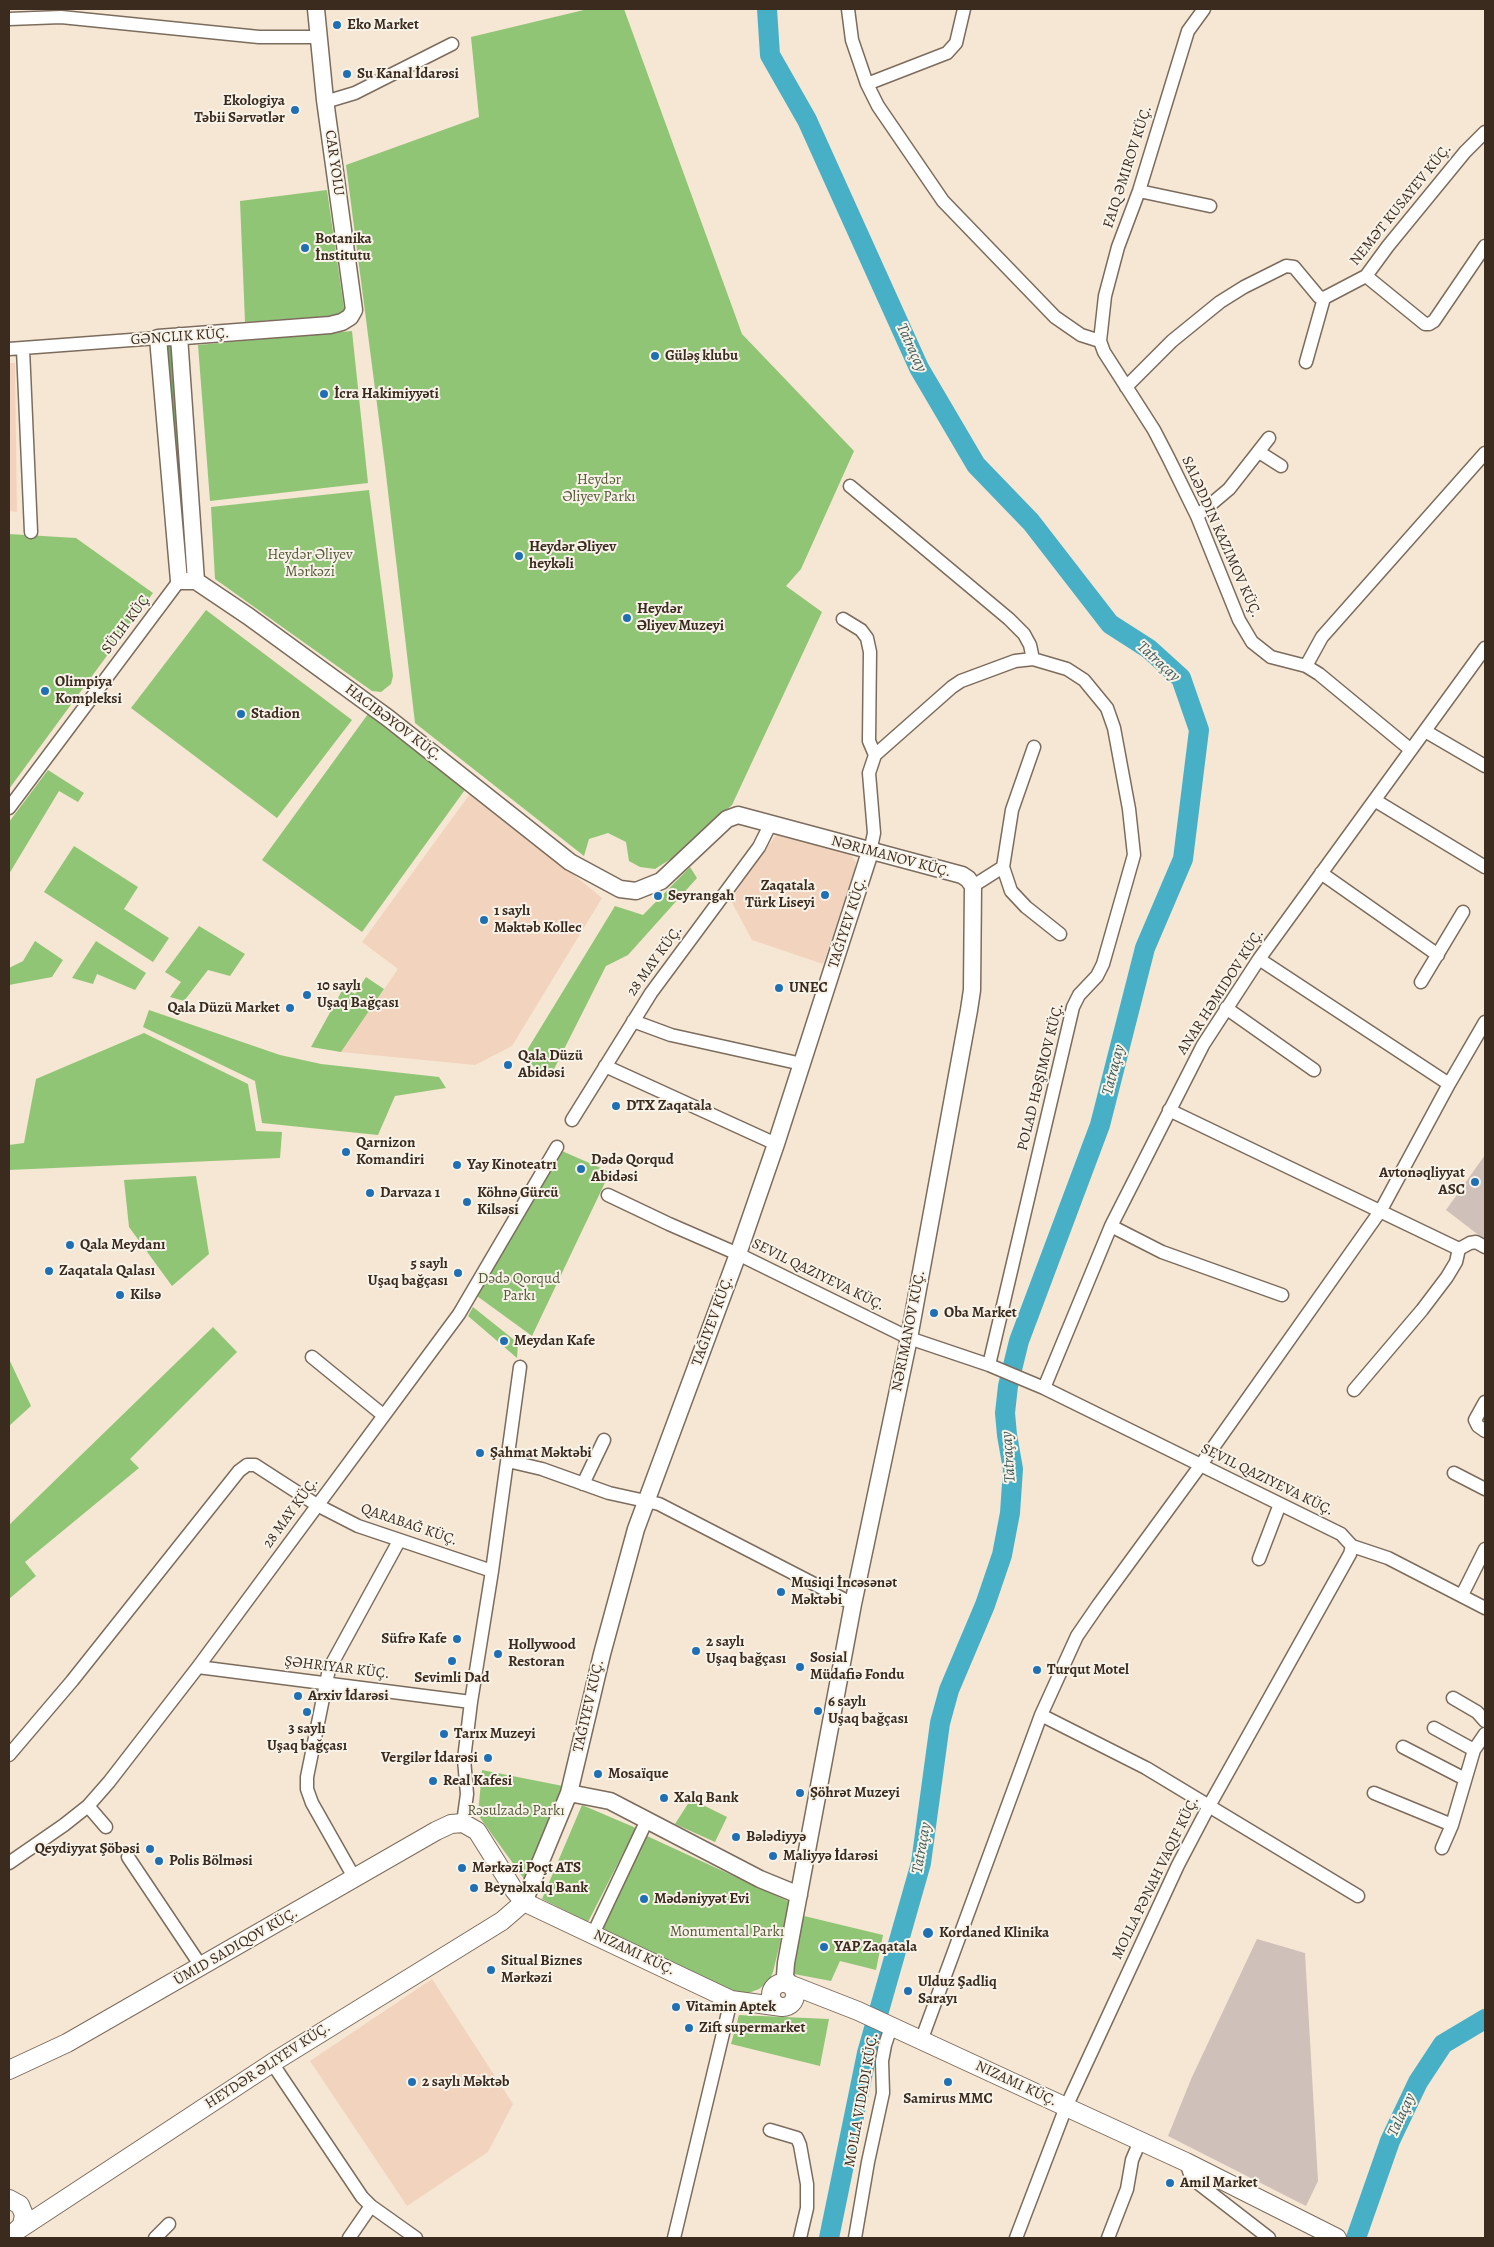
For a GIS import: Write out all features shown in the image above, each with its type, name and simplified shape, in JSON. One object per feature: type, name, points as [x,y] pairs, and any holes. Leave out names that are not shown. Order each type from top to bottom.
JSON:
[{"type":"main road","points":[[9,2070],[66,2043],[451,1824],[463,1823],[477,1831],[514,1890],[524,1902]]},
{"type":"main road","name":"NIZAMI KÜÇ.","points":[[524,1902],[738,2001],[783,2007],[816,2004],[846,2006]]},
{"type":"main road","name":"HEYDƏR ƏLIYEV KÜÇ.","points":[[10,2235],[272,2063],[502,1920],[524,1902]]},
{"type":"main road","points":[[738,2001],[758,1998],[781,1986]]},
{"type":"main road","points":[[781,1986],[771,1994],[773,2001],[783,2007]]},
{"type":"main road","name":"NIZAMI KÜÇ.","points":[[781,1986],[846,2006],[1186,2162],[1337,2238]]},
{"type":"main road","points":[[9,2189],[24,2220],[19,2229],[10,2235]]},
{"type":"street","name":"CAR YOLU","points":[[316,9],[325,102],[354,302],[354,310],[350,317]]},
{"type":"street","points":[[848,9],[852,40],[867,84],[878,106],[942,201],[1055,317],[1081,335],[1100,341],[1104,352],[1154,430],[1197,516],[1239,620],[1252,642],[1271,656],[1306,666],[1411,750]]},
{"type":"street","points":[[867,84],[948,53],[956,42],[964,9]]},
{"type":"street","name":"FAIQ ƏMIROV KÜÇ.","points":[[1100,341],[1100,330],[1111,272],[1139,190],[1188,31],[1204,9]]},
{"type":"street","points":[[9,18],[61,17],[259,37],[318,37]]},
{"type":"street","points":[[325,102],[355,93],[452,44]]},
{"type":"street","name":"NEMƏT KUSAYEV KÜÇ.","points":[[1324,298],[1366,276],[1388,246],[1466,152],[1485,132]]},
{"type":"street","points":[[1139,190],[1210,206]]},
{"type":"street","points":[[1366,276],[1425,324],[1429,324],[1434,321],[1485,246]]},
{"type":"street","points":[[1126,387],[1172,341],[1220,302],[1244,287],[1286,266],[1294,267],[1319,297],[1324,298],[1306,362]]},
{"type":"street","name":"GƏNCLIK KÜÇ.","points":[[9,349],[330,325],[342,322],[350,317]]},
{"type":"street","points":[[158,338],[179,581],[196,581],[179,336]]},
{"type":"street","points":[[23,349],[31,532]]},
{"type":"street","points":[[1197,516],[1229,489],[1270,438]]},
{"type":"street","points":[[1259,452],[1281,466]]},
{"type":"street","points":[[1306,666],[1322,638],[1485,453]]},
{"type":"street","points":[[850,486],[1009,619],[1024,634],[1030,645],[1033,659]]},
{"type":"street","name":"SÜLH KÜÇ","points":[[9,808],[179,581]]},
{"type":"street","name":"NƏRIMANOV KÜÇ.","points":[[196,581],[248,616],[388,718],[570,862],[620,889],[636,891],[654,885],[732,816],[745,816],[770,825],[962,875],[973,886],[972,980],[969,1010],[909,1338],[853,1604],[781,1986]]},
{"type":"street","points":[[524,1902],[569,1793],[602,1654],[645,1501],[738,1254],[776,1144],[870,852],[874,833],[869,773],[874,755],[869,741],[870,652],[867,638],[860,630],[843,619]]},
{"type":"street","name":"ANAR HƏMIDOV KÜÇ.","points":[[1044,1388],[1110,1226],[1169,1110],[1226,1008],[1259,959],[1485,648]]},
{"type":"street","name":"POLAD HƏŞIMOV KÜÇ.","points":[[874,755],[943,694],[962,681],[1015,661],[1033,659],[1067,669],[1084,680],[1107,708],[1114,728],[1129,809],[1134,855],[1104,964],[1097,976],[1079,995],[1073,1007],[992,1366]]},
{"type":"street","points":[[1425,731],[1485,766]]},
{"type":"street","points":[[1034,747],[1012,810],[1003,867],[1011,891],[1026,907],[1060,934]]},
{"type":"street","points":[[1376,800],[1485,867]]},
{"type":"street","name":"28 MAY KÜÇ.","points":[[572,1120],[633,1020],[759,847],[770,825]]},
{"type":"street","points":[[973,886],[1003,867]]},
{"type":"street","points":[[1321,873],[1438,955]]},
{"type":"street","points":[[1421,982],[1463,912]]},
{"type":"street","points":[[1259,959],[1449,1084]]},
{"type":"street","points":[[1226,1008],[1314,1070]]},
{"type":"street","points":[[633,1020],[671,1035],[802,1064]]},
{"type":"street","points":[[921,2040],[1041,1715],[1061,1669],[1090,1617],[1200,1466],[1381,1210],[1485,1022]]},
{"type":"street","points":[[605,1066],[776,1144]]},
{"type":"street","points":[[1169,1110],[1459,1249]]},
{"type":"street","name":"28 MAY KÜÇ.","points":[[9,1863],[88,1806],[109,1782],[198,1667],[464,1306],[557,1147]]},
{"type":"street","points":[[608,1195],[668,1224],[738,1254],[909,1338],[992,1366],[1032,1382],[1341,1534],[1352,1546],[1388,1558],[1485,1608]]},
{"type":"street","points":[[1110,1226],[1162,1252],[1282,1295]]},
{"type":"street","points":[[1354,1390],[1422,1310],[1447,1277],[1456,1262],[1459,1249],[1476,1242],[1485,1247]]},
{"type":"street","points":[[312,1357],[383,1415]]},
{"type":"street","points":[[463,1823],[467,1794],[464,1759],[471,1702],[492,1571],[520,1367]]},
{"type":"street","points":[[1485,1402],[1475,1420],[1478,1426],[1485,1430]]},
{"type":"street","points":[[583,1484],[604,1440]]},
{"type":"street","points":[[508,1461],[536,1467],[609,1493],[645,1501],[673,1510],[853,1604]]},
{"type":"street","name":"QARABAĞ KÜÇ.","points":[[9,1755],[72,1681],[239,1471],[247,1465],[255,1465],[317,1505],[358,1526],[492,1571]]},
{"type":"street","points":[[1454,1473],[1485,1489]]},
{"type":"street","points":[[1259,1560],[1280,1504]]},
{"type":"street","points":[[355,1879],[312,1803],[307,1789],[307,1777],[324,1683],[336,1653],[399,1541]]},
{"type":"street","name":"MOLLA PƏNAH VAQIF KÜÇ.","points":[[1016,2238],[1066,2107],[1178,1865],[1350,1554],[1352,1546]]},
{"type":"street","points":[[1462,1595],[1485,1549]]},
{"type":"street","name":"ŞƏHRIYAR KÜÇ.","points":[[198,1667],[471,1702]]},
{"type":"street","points":[[1453,1698],[1477,1712],[1485,1721]]},
{"type":"street","points":[[1041,1715],[1102,1744],[1358,1896]]},
{"type":"street","points":[[1434,1728],[1474,1750]]},
{"type":"street","points":[[1442,1848],[1452,1825],[1474,1750],[1485,1734]]},
{"type":"street","points":[[1403,1746],[1465,1780]]},
{"type":"street","points":[[569,1793],[610,1801],[760,1879],[799,1895]]},
{"type":"street","points":[[1374,1793],[1452,1825]]},
{"type":"street","points":[[88,1806],[106,1827]]},
{"type":"street","points":[[593,1934],[647,1820]]},
{"type":"street","points":[[128,1857],[202,1966]]},
{"type":"street","points":[[674,2238],[738,2001]]},
{"type":"street","name":"MOLLA VIDADI KÜÇ.","points":[[856,2238],[868,2162],[883,2093],[882,2061],[891,2027]]},
{"type":"street","points":[[272,2063],[320,2136],[371,2206],[416,2238]]},
{"type":"street","points":[[770,2130],[797,2138],[800,2145],[807,2184],[807,2208],[800,2238]]},
{"type":"street","points":[[1108,2238],[1127,2189],[1132,2160],[1140,2142]]},
{"type":"street","points":[[1186,2162],[1190,2174],[1198,2182],[1269,2238]]},
{"type":"street","points":[[349,2238],[371,2206]]},
{"type":"street","points":[[156,2238],[169,2224]]},
{"type":"shaded area","points":[[9,363],[15,363],[17,512],[9,511]]},
{"type":"shaded area","name":"1 saylı Məktəb Kollec","points":[[472,791],[602,898],[512,1046],[475,1065],[341,1052],[398,969],[362,942]]},
{"type":"shaded area","points":[[776,835],[850,854],[856,862],[854,876],[823,964],[752,940],[730,899]]},
{"type":"shaded area","name":"Avtonəqliyyat ASC","points":[[1485,1155],[1485,1240],[1446,1210]]},
{"type":"shaded area","points":[[1257,1939],[1305,1953],[1318,2181],[1306,2206],[1168,2136],[1192,2077]]},
{"type":"shaded area","name":"2 saylı Məktəb","points":[[432,1979],[513,2104],[488,2152],[407,2206],[310,2061]]},
{"type":"green space","name":"Heydər Əliyev Parkı","points":[[588,9],[624,9],[742,334],[854,451],[801,569],[786,586],[822,612],[732,805],[677,855],[655,869],[640,867],[629,861],[626,842],[608,833],[589,839],[584,856],[415,723],[385,466],[346,165],[479,117],[471,37]]},
{"type":"green space","points":[[327,190],[345,315],[245,322],[240,201]]},
{"type":"green space","points":[[352,331],[368,483],[210,501],[198,345]]},
{"type":"green space","points":[[165,346],[172,346],[189,560],[180,560]]},
{"type":"green space","name":"Heydər Əliyev Mərkəzi","points":[[369,490],[393,676],[391,684],[381,692],[372,691],[215,579],[211,507]]},
{"type":"green space","name":"Olimpiya Kompleksi","points":[[9,534],[76,538],[153,593],[9,789]]},
{"type":"green space","name":"Stadion","points":[[206,610],[352,720],[277,818],[131,708]]},
{"type":"green space","points":[[368,714],[467,787],[362,932],[262,860]]},
{"type":"green space","points":[[48,770],[84,793],[78,802],[59,791],[9,874],[9,822]]},
{"type":"green space","points":[[74,846],[138,887],[124,909],[169,938],[153,962],[44,892]]},
{"type":"green space","points":[[690,867],[697,878],[628,955],[606,966],[551,1075],[521,1060],[615,906],[643,915]]},
{"type":"green space","points":[[199,926],[245,954],[230,976],[208,970],[184,1001],[170,997],[181,982],[165,972]]},
{"type":"green space","points":[[35,941],[63,960],[52,977],[9,985],[9,968],[23,961]]},
{"type":"green space","points":[[96,941],[146,973],[135,990],[97,974],[93,984],[72,978]]},
{"type":"green space","points":[[366,977],[384,989],[341,1052],[311,1047],[344,987],[355,994]]},
{"type":"green space","points":[[149,1010],[280,1055],[321,1064],[439,1077],[446,1088],[395,1096],[378,1135],[262,1123],[255,1081],[143,1027]]},
{"type":"green space","points":[[144,1033],[248,1084],[256,1131],[282,1132],[280,1158],[9,1170],[9,1145],[24,1143],[36,1079]]},
{"type":"green space","name":"Dədə Qorqud Parkı","points":[[562,1151],[610,1172],[532,1336],[477,1296]]},
{"type":"green space","points":[[196,1176],[209,1254],[172,1286],[129,1227],[124,1180]]},
{"type":"green space","points":[[473,1307],[518,1343],[517,1358],[468,1316]]},
{"type":"green space","points":[[213,1327],[237,1352],[130,1459],[139,1468],[25,1562],[36,1576],[9,1599],[9,1525]]},
{"type":"green space","points":[[9,1359],[31,1406],[9,1426]]},
{"type":"green space","name":"Rəsulzadə Parkı","points":[[482,1770],[563,1786],[525,1880],[478,1815]]},
{"type":"green space","points":[[691,1799],[727,1817],[715,1842],[675,1824]]},
{"type":"green space","points":[[582,1805],[636,1828],[588,1922],[542,1899]]},
{"type":"green space","name":"Monumental Parkı","points":[[647,1836],[790,1902],[773,1972],[769,1981],[759,1989],[746,1994],[735,1994],[602,1931]]},
{"type":"green space","points":[[800,1915],[883,1935],[876,1970],[840,1961],[831,1981],[794,1974]]},
{"type":"green space","points":[[739,2015],[829,2019],[820,2066],[731,2044]]},
{"type":"waterway","name":"Tatraçay","points":[[767,9],[770,55],[807,120],[919,368],[976,465],[1031,522],[1110,624],[1149,649],[1181,678],[1199,730],[1183,859],[1145,948],[1100,1125],[1019,1341],[1008,1386],[1005,1413],[1013,1469],[1010,1513],[1002,1555],[985,1605],[949,1690],[940,1723],[921,1863],[867,2053],[829,2238]]},
{"type":"waterway","name":"Talaçay","points":[[1356,2238],[1390,2141],[1418,2082],[1443,2044],[1485,2019]]},
{"type":"place","name":"Eko Market","points":[[337,25]]},
{"type":"place","name":"Su Kanal İdarəsi","points":[[347,74]]},
{"type":"place","name":"Ekologiya Təbii Sərvətlər","points":[[295,110]]},
{"type":"place","name":"Botanika İnstitutu","points":[[305,248]]},
{"type":"place","name":"Güləş klubu","points":[[655,356]]},
{"type":"place","name":"İcra Hakimiyyəti","points":[[324,394]]},
{"type":"place","name":"Heydər Əliyev heykəli","points":[[519,556]]},
{"type":"place","name":"Heydər Əliyev Muzeyi","points":[[627,618]]},
{"type":"place","name":"Olimpiya Kompleksi","points":[[45,691]]},
{"type":"place","name":"Stadion","points":[[241,714]]},
{"type":"place","name":"Zaqatala Türk Liseyi","points":[[825,895]]},
{"type":"place","name":"Seyrangah","points":[[658,896]]},
{"type":"place","name":"1 saylı Məktəb Kollec","points":[[484,920]]},
{"type":"place","name":"UNEC","points":[[779,988]]},
{"type":"place","name":"10 saylı Uşaq Bağçası","points":[[307,995]]},
{"type":"place","name":"Qala Düzü Market","points":[[290,1008]]},
{"type":"place","name":"Qala Düzü Abidəsi","points":[[508,1065]]},
{"type":"place","name":"DTX Zaqatala","points":[[616,1106]]},
{"type":"place","name":"Qarnizon Komandiri","points":[[346,1152]]},
{"type":"place","name":"Yay Kinoteatrı","points":[[457,1165]]},
{"type":"place","name":"Dədə Qorqud Abidəsi","points":[[581,1169]]},
{"type":"place","name":"Avtonəqliyyat ASC","points":[[1475,1182]]},
{"type":"place","name":"Darvaza 1","points":[[370,1193]]},
{"type":"place","name":"Köhnə Gürcü Kilsəsi","points":[[467,1202]]},
{"type":"place","name":"Qala Meydanı","points":[[70,1245]]},
{"type":"place","name":"Zaqatala Qalası","points":[[49,1271]]},
{"type":"place","name":"5 saylı Uşaq bağçası","points":[[458,1273]]},
{"type":"place","name":"Kilsə","points":[[120,1295]]},
{"type":"place","name":"Oba Market","points":[[934,1313]]},
{"type":"place","name":"Meydan Kafe","points":[[504,1341]]},
{"type":"place","name":"Şahmat Məktəbi","points":[[480,1453]]},
{"type":"place","name":"Musiqi İncəsənət Məktəbi","points":[[781,1592]]},
{"type":"place","name":"Süfrə Kafe","points":[[457,1639]]},
{"type":"place","name":"2 saylı Uşaq bağçası","points":[[696,1651]]},
{"type":"place","name":"Hollywood Restoran","points":[[498,1654]]},
{"type":"place","name":"Sevimli Dad","points":[[452,1661]]},
{"type":"place","name":"Sosial Müdafiə Fondu","points":[[800,1667]]},
{"type":"place","name":"Turqut Motel","points":[[1037,1670]]},
{"type":"place","name":"Arxiv İdarəsi","points":[[298,1696]]},
{"type":"place","name":"6 saylı Uşaq bağçası","points":[[818,1711]]},
{"type":"place","name":"3 saylı Uşaq bağçası","points":[[307,1712]]},
{"type":"place","name":"Tarıx Muzeyi","points":[[444,1734]]},
{"type":"place","name":"Vergilər İdarəsi","points":[[488,1758]]},
{"type":"place","name":"Mosaïque","points":[[598,1774]]},
{"type":"place","name":"Real Kafesi","points":[[433,1781]]},
{"type":"place","name":"Şöhrət Muzeyi","points":[[800,1793]]},
{"type":"place","name":"Xalq Bank","points":[[664,1798]]},
{"type":"place","name":"Bələdiyyə","points":[[736,1837]]},
{"type":"place","name":"Qeydiyyat Şöbəsi","points":[[150,1849]]},
{"type":"place","name":"Maliyyə İdarəsi","points":[[773,1856]]},
{"type":"place","name":"Polis Bölməsi","points":[[159,1861]]},
{"type":"place","name":"Mərkəzi Poçt ATS","points":[[462,1868]]},
{"type":"place","name":"Beynəlxalq Bank","points":[[474,1888]]},
{"type":"place","name":"Mədəniyyət Evi","points":[[644,1899]]},
{"type":"place","name":"Kordaned Klinika","points":[[928,1933]]},
{"type":"place","name":"YAP Zaqatala","points":[[824,1947]]},
{"type":"place","name":"Situal Biznes Mərkəzi","points":[[491,1970]]},
{"type":"place","name":"Ulduz Şadliq Sarayı","points":[[908,1991]]},
{"type":"place","name":"Vitamin Aptek","points":[[676,2007]]},
{"type":"place","name":"Zift supermarket","points":[[689,2028]]},
{"type":"place","name":"2 saylı Məktəb","points":[[412,2082]]},
{"type":"place","name":"Samirus MMC","points":[[948,2082]]},
{"type":"place","name":"Amil Market","points":[[1170,2183]]}]
